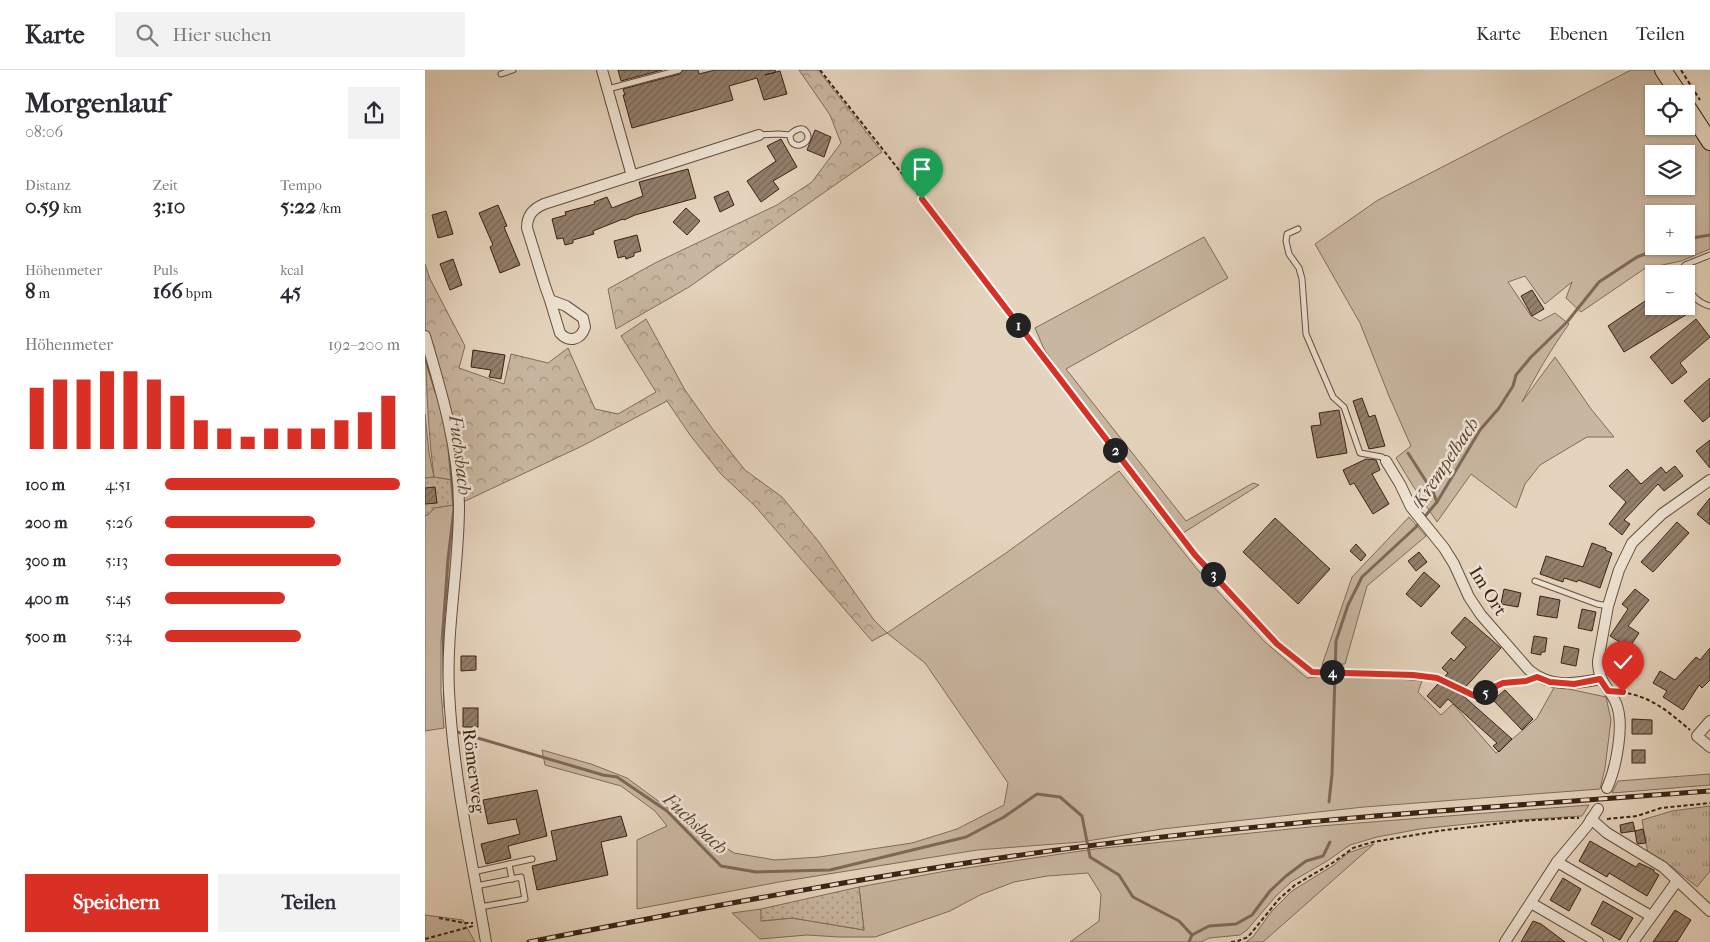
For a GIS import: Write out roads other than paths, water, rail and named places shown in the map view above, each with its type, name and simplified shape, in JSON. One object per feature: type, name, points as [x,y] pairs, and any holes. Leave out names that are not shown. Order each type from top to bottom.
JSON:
[{"type":"main road","points":[[1663,70],[1673,85]]},
{"type":"main road","points":[[1695,108],[1710,142]]},
{"type":"street","points":[[602,70],[632,176]]},
{"type":"street","points":[[550,300],[527,228],[527,220],[530,213],[544,204],[759,135]]},
{"type":"street","name":"Römerweg","points":[[425,336],[436,373],[452,442],[457,480],[459,504],[458,539],[449,637],[449,691],[452,732],[473,872],[486,942]]},
{"type":"street","name":"Im Ort","points":[[1386,461],[1411,507],[1444,548],[1454,564],[1469,597],[1481,615],[1537,677],[1550,682],[1574,684],[1600,679]]},
{"type":"street","points":[[1607,788],[1613,776],[1618,748],[1619,718],[1617,704],[1600,679],[1598,661],[1608,606],[1619,570],[1632,543],[1662,514],[1710,480]]},
{"type":"street","points":[[1710,721],[1697,736],[1710,747]]},
{"type":"street","points":[[1505,942],[1557,862],[1598,809]]},
{"type":"street","points":[[1591,819],[1607,833],[1663,867],[1710,911]]},
{"type":"street","points":[[1557,862],[1651,916]]},
{"type":"street","points":[[1633,942],[1677,881]]},
{"type":"street","points":[[1531,903],[1598,942]]},
{"type":"lane","points":[[501,74],[513,70]]},
{"type":"lane","points":[[607,89],[679,70]]},
{"type":"lane","points":[[759,135],[790,135]]},
{"type":"lane","points":[[1298,229],[1287,234],[1286,241],[1289,254],[1299,268],[1302,279],[1306,334],[1333,398],[1344,407],[1360,453],[1382,457],[1386,461]]},
{"type":"lane","points":[[1685,265],[1710,255]]},
{"type":"lane","points":[[1695,299],[1710,306]]},
{"type":"lane","points":[[1535,581],[1597,604],[1608,606]]},
{"type":"lane","points":[[473,872],[532,859]]},
{"type":"lane","points":[[509,864],[511,879]]},
{"type":"lane","points":[[476,886],[521,877],[525,899],[480,907]]},
{"type":"waterway","name":"Krempelbach","points":[[1695,238],[1710,235]]},
{"type":"waterway","name":"Krempelbach","points":[[1329,802],[1332,774],[1336,641],[1348,605],[1362,577],[1416,527],[1437,502],[1480,430],[1499,408],[1513,386],[1516,375],[1531,357],[1567,322],[1599,282],[1637,257],[1645,254]]},
{"type":"waterway","name":"Fuchsbach","points":[[425,357],[436,392]]},
{"type":"waterway","name":"Fuchsbach","points":[[445,707],[443,630],[454,509],[449,449]]},
{"type":"waterway","points":[[1408,453],[1433,492],[1437,502]]},
{"type":"waterway","name":"Fuchsbach","points":[[454,731],[603,775],[617,777],[667,811],[721,866],[756,872],[830,870],[966,837],[1004,817],[1037,794],[1060,797],[1082,816],[1090,857],[1119,875],[1133,897],[1179,921],[1192,935],[1189,942]]},
{"type":"waterway","name":"Krempelbach","points":[[1192,935],[1209,926],[1236,924],[1252,915],[1270,891],[1286,876],[1306,861],[1323,856],[1330,842]]},
{"type":"railway","points":[[529,942],[882,876],[1095,845],[1326,820],[1710,791]]}]
